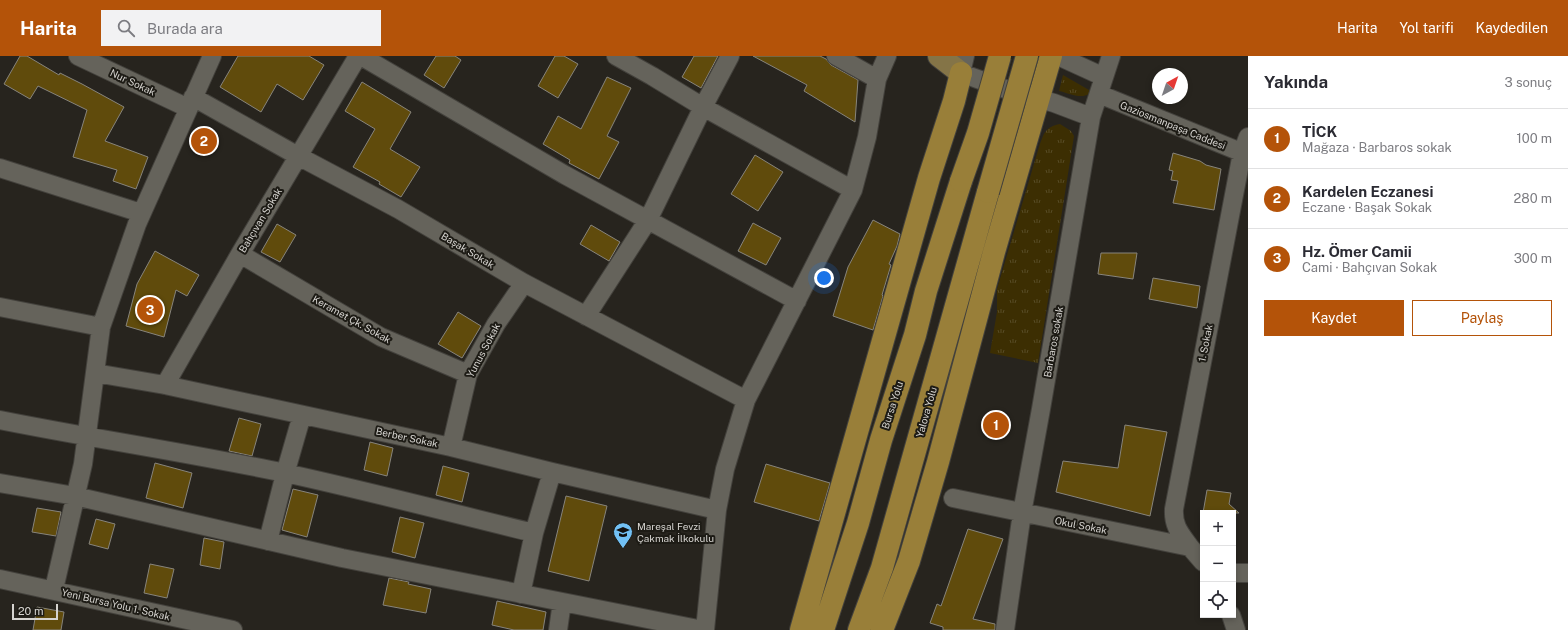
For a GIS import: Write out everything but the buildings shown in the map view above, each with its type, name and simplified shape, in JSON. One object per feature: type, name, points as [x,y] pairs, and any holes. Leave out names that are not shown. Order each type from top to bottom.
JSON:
[{"type":"highway","name":"Bursa Yolu","points":[[823,630],[858,523],[881,440],[915,335],[926,291],[978,133],[1000,56]]},
{"type":"highway","name":"Yalova Yolu","points":[[859,630],[882,568],[1026,56]]},
{"type":"highway","points":[[882,630],[909,561],[938,462],[994,252],[1051,56]]},
{"type":"highway","points":[[801,630],[929,178],[954,101],[963,64]]},
{"type":"main road","points":[[939,56],[963,64]]},
{"type":"street","name":"Nur Sokak","points":[[78,56],[191,102]]},
{"type":"street","points":[[54,589],[83,464],[101,327],[142,213],[212,56]]},
{"type":"street","points":[[359,56],[565,175],[797,301]]},
{"type":"street","name":"Bahçıvan Sokak","points":[[165,385],[240,254],[359,56]]},
{"type":"street","points":[[616,56],[703,107],[853,190]]},
{"type":"street","points":[[586,316],[648,220],[703,107],[730,56]]},
{"type":"street","points":[[836,56],[877,78]]},
{"type":"street","points":[[0,482],[75,496],[342,558],[704,630],[717,510],[725,469],[746,400],[853,190],[867,137],[877,78],[887,56]]},
{"type":"street","points":[[1058,56],[1104,77]]},
{"type":"street","name":"Barbaros sokak","points":[[1005,630],[1022,513],[1092,117],[1111,57]]},
{"type":"street","points":[[963,64],[1008,90],[1054,103],[1092,117]]},
{"type":"street","name":"Gaziosmanpaşa Caddesi","points":[[1099,94],[1246,148]]},
{"type":"street","name":"Başak Sokak","points":[[191,102],[398,209],[524,283],[746,400]]},
{"type":"street","name":"1. Sokak","points":[[1190,547],[1177,530],[1173,520],[1174,509],[1246,148]]},
{"type":"street","points":[[0,168],[142,213]]},
{"type":"street","name":"Keramet Çk. Sokak","points":[[240,254],[381,337],[468,374]]},
{"type":"street","name":"Yunus Sokak","points":[[451,447],[468,374],[496,324],[524,283]]},
{"type":"street","points":[[0,307],[101,327]]},
{"type":"street","name":"Berber Sokak","points":[[95,373],[165,385],[451,447],[717,510]]},
{"type":"street","points":[[268,541],[302,415]]},
{"type":"street","points":[[0,420],[86,437],[130,443],[285,474],[534,533]]},
{"type":"street","points":[[521,594],[534,533],[552,472]]},
{"type":"street","name":"Okul Sokak","points":[[953,498],[1190,547]]},
{"type":"street","points":[[1190,547],[1200,559]]},
{"type":"street","points":[[1236,573],[1248,573]]},
{"type":"street","name":"Yeni Bursa Yolu 1. Sokak","points":[[0,579],[54,589],[198,626],[233,630]]},
{"type":"street","points":[[558,630],[562,602]]},
{"type":"street","points":[[1232,618],[1236,630]]},
{"type":"green space","points":[[1063,75],[1089,90],[1090,93],[1079,96],[1059,91]]},
{"type":"green space","points":[[1060,124],[1071,131],[1074,136],[1038,363],[990,353],[997,312],[997,289],[1039,147],[1046,131],[1055,125]]},
{"type":"place","name":"Kardelen Eczanesi","points":[[204,141]]},
{"type":"place","name":"Hz. Ömer Camii","points":[[150,310]]},
{"type":"place","name":"TİCK","points":[[996,425]]},
{"type":"place","name":"Mareşal Fevzi Çakmak İlkokulu","points":[[623,549]]}]
